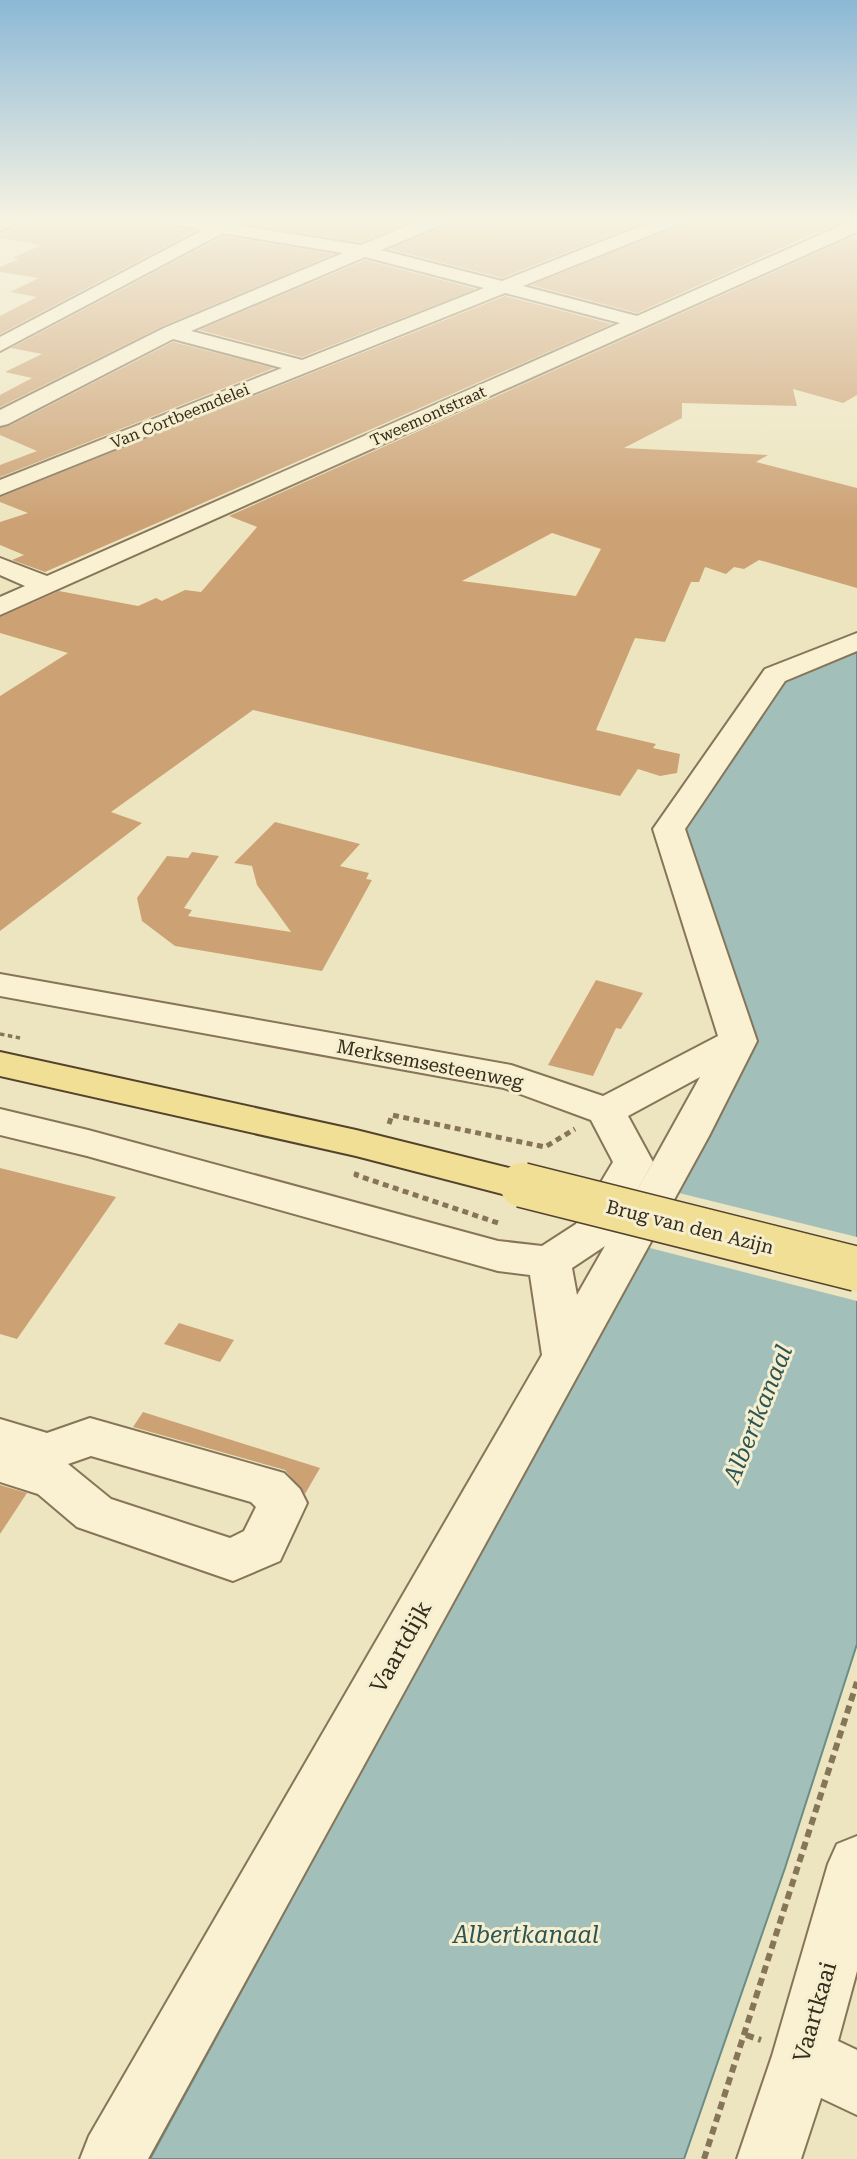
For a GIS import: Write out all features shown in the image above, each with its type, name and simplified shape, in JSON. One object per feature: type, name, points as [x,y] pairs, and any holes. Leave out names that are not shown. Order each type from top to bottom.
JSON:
[{"type":"main road","name":"Brug van den Azijn","points":[[0,1064],[356,1143],[857,1269]]},
{"type":"street","points":[[0,345],[45,321]]},
{"type":"street","points":[[0,419],[198,321]]},
{"type":"street","name":"Van Cortbeemdelei","points":[[0,488],[420,321]]},
{"type":"street","points":[[634,321],[639,322]]},
{"type":"street","name":"Tweemontstraat","points":[[0,607],[642,321]]},
{"type":"street","points":[[171,332],[303,367]]},
{"type":"street","points":[[0,566],[47,586]]},
{"type":"street","points":[[0,1122],[88,1143],[498,1255],[549,1262],[591,1235],[633,1162],[606,1111],[738,1041],[669,830],[775,675],[857,641]]},
{"type":"street","name":"Merksemsesteenweg","points":[[0,985],[512,1077],[606,1111]]},
{"type":"street","name":"Vaartdijk","points":[[112,2159],[689,1136],[738,1041]]},
{"type":"street","points":[[549,1262],[565,1356]]},
{"type":"street","points":[[0,1438],[48,1452],[90,1437],[267,1486],[283,1503],[262,1546],[233,1560],[94,1513],[54,1479],[0,1463]]},
{"type":"street","name":"Vaartkaai","points":[[769,2159],[803,2056],[857,1864]]},
{"type":"street","points":[[803,2056],[857,2083]]},
{"type":"path","points":[[392,1115],[545,1147]]},
{"type":"path","points":[[356,1175],[506,1226]]},
{"type":"path","points":[[704,2159],[857,1682]]},
{"type":"water","name":"Albertkanaal","points":[[857,646],[857,1644],[785,1868],[684,2159],[150,2159],[626,1284],[755,1040],[683,830],[784,677]]},
{"type":"pier","points":[[671,1191],[857,1237],[857,1301],[642,1246]]},
{"type":"building","points":[[0,321],[25,321],[0,334]]},
{"type":"building","points":[[63,321],[175,321],[0,407],[0,395],[32,378],[5,372],[42,354],[11,348]]},
{"type":"building","points":[[221,321],[395,321],[302,357],[199,330]]},
{"type":"building","points":[[443,321],[600,321],[612,324],[45,572],[12,560],[24,555],[0,545],[0,522],[28,513],[0,502],[0,497]]},
{"type":"building","points":[[665,321],[857,321],[857,395],[843,403],[793,389],[797,406],[682,403],[682,418],[624,448],[768,455],[756,462],[857,488],[857,588],[759,560],[744,569],[734,567],[726,574],[705,567],[699,582],[691,582],[665,642],[635,638],[596,730],[656,744],[653,748],[680,754],[677,773],[660,776],[638,769],[620,796],[253,710],[111,812],[142,823],[0,931],[0,696],[68,653],[0,633],[0,617],[59,591],[138,606],[156,598],[162,601],[185,590],[201,592],[257,527],[229,516]],"holes":[[[552,533],[601,549],[576,596],[462,581]]]},
{"type":"building","points":[[173,342],[274,368],[0,477],[0,465],[37,451],[0,435],[0,428],[9,426]]},
{"type":"building","points":[[275,822],[360,844],[340,866],[369,873],[366,879],[372,880],[322,971],[175,946],[142,921],[137,898],[167,856],[188,858],[192,852],[219,856],[184,908],[192,910],[188,916],[291,932],[257,885],[252,866],[234,863]]},
{"type":"building","points":[[596,980],[643,993],[621,1029],[616,1028],[593,1076],[548,1065]]},
{"type":"building","points":[[0,1168],[116,1197],[17,1339],[0,1334]]},
{"type":"building","points":[[179,1323],[234,1340],[220,1362],[164,1344]]},
{"type":"building","points":[[143,1412],[320,1468],[305,1494],[285,1470],[133,1427]]},
{"type":"building","points":[[0,1485],[27,1493],[0,1534]]}]
